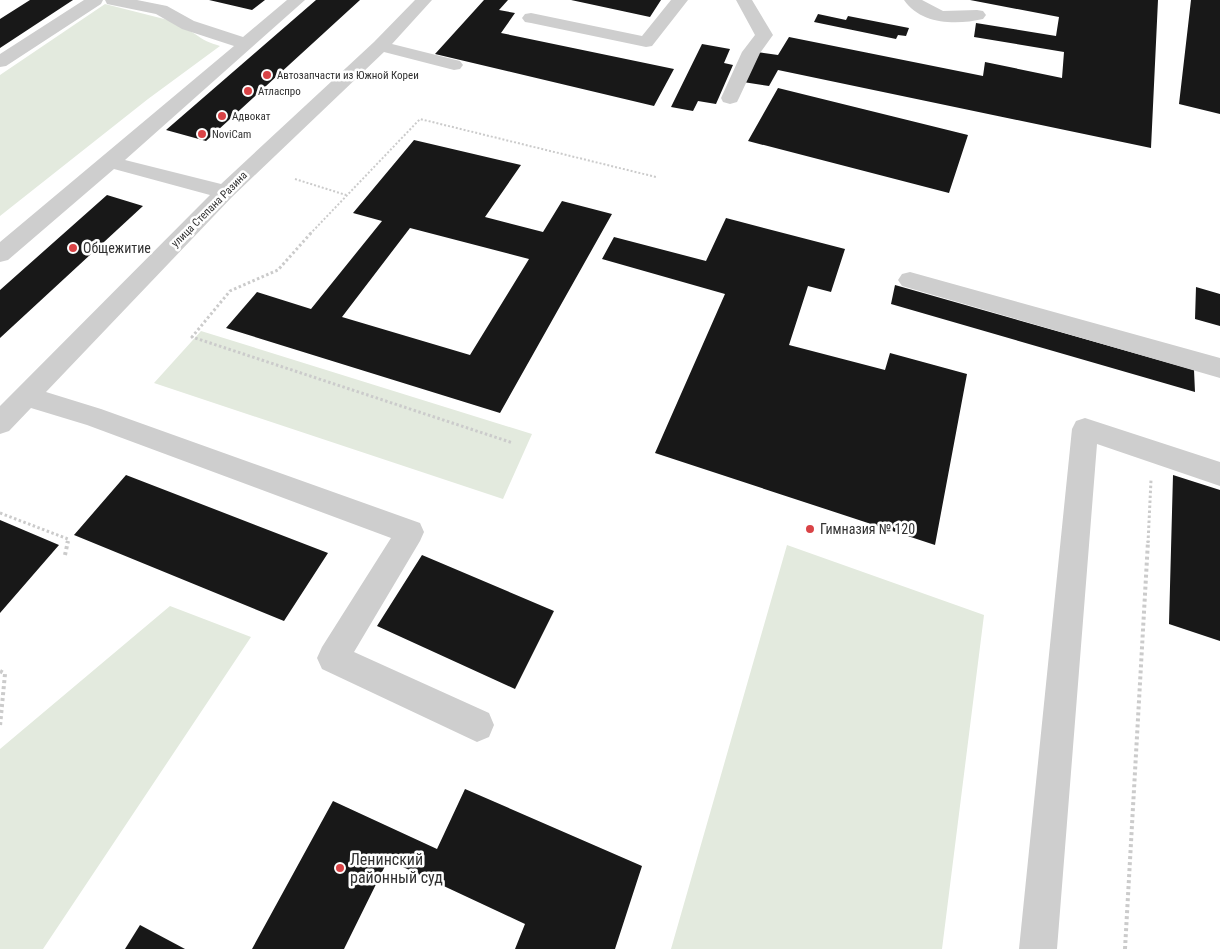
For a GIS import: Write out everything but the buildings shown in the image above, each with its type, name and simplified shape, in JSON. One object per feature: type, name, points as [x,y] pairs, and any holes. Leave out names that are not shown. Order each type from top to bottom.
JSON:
[{"type":"street","points":[[0,62],[95,0]]},
{"type":"street","points":[[113,0],[168,5],[188,25],[246,44]]},
{"type":"street","points":[[0,254],[298,0]]},
{"type":"street","name":"улица Степана Разина","points":[[0,423],[225,192],[380,46],[424,0]]},
{"type":"street","points":[[531,18],[646,42],[680,0]]},
{"type":"street","points":[[730,98],[751,52],[764,35],[744,0]]},
{"type":"street","points":[[912,0],[939,17],[952,18],[977,15]]},
{"type":"street","points":[[380,46],[454,65]]},
{"type":"street","points":[[110,162],[225,192]]},
{"type":"street","points":[[910,280],[1220,368]]},
{"type":"street","points":[[27,397],[92,416],[410,532],[333,658],[477,725]]},
{"type":"street","points":[[1038,949],[1085,429],[1220,474]]},
{"type":"path","points":[[513,443],[192,336],[230,290],[278,270],[346,195],[420,119],[656,177]]},
{"type":"path","points":[[295,179],[346,195]]},
{"type":"path","points":[[1125,949],[1152,452]]},
{"type":"path","points":[[0,513],[68,539],[65,555]]},
{"type":"path","points":[[0,671],[5,674],[0,726]]},
{"type":"shaded area","points":[[105,4],[176,22],[183,29],[220,46],[148,99],[0,216],[0,75]]},
{"type":"shaded area","points":[[201,331],[532,434],[503,499],[154,383]]},
{"type":"shaded area","points":[[787,545],[984,615],[942,949],[671,949]]},
{"type":"shaded area","points":[[170,606],[251,637],[43,949],[0,949],[0,749]]},
{"type":"place","name":"Автозапчасти из Южной Кореи","points":[[267,75]]},
{"type":"place","name":"Атласпро","points":[[248,91]]},
{"type":"place","name":"Адвокат","points":[[222,116]]},
{"type":"place","name":"NoviСam","points":[[202,134]]},
{"type":"place","name":"Общежитие","points":[[73,248]]},
{"type":"place","name":"Гимназия № 120","points":[[810,529]]},
{"type":"place","name":"Ленинский районный суд","points":[[340,868]]}]
